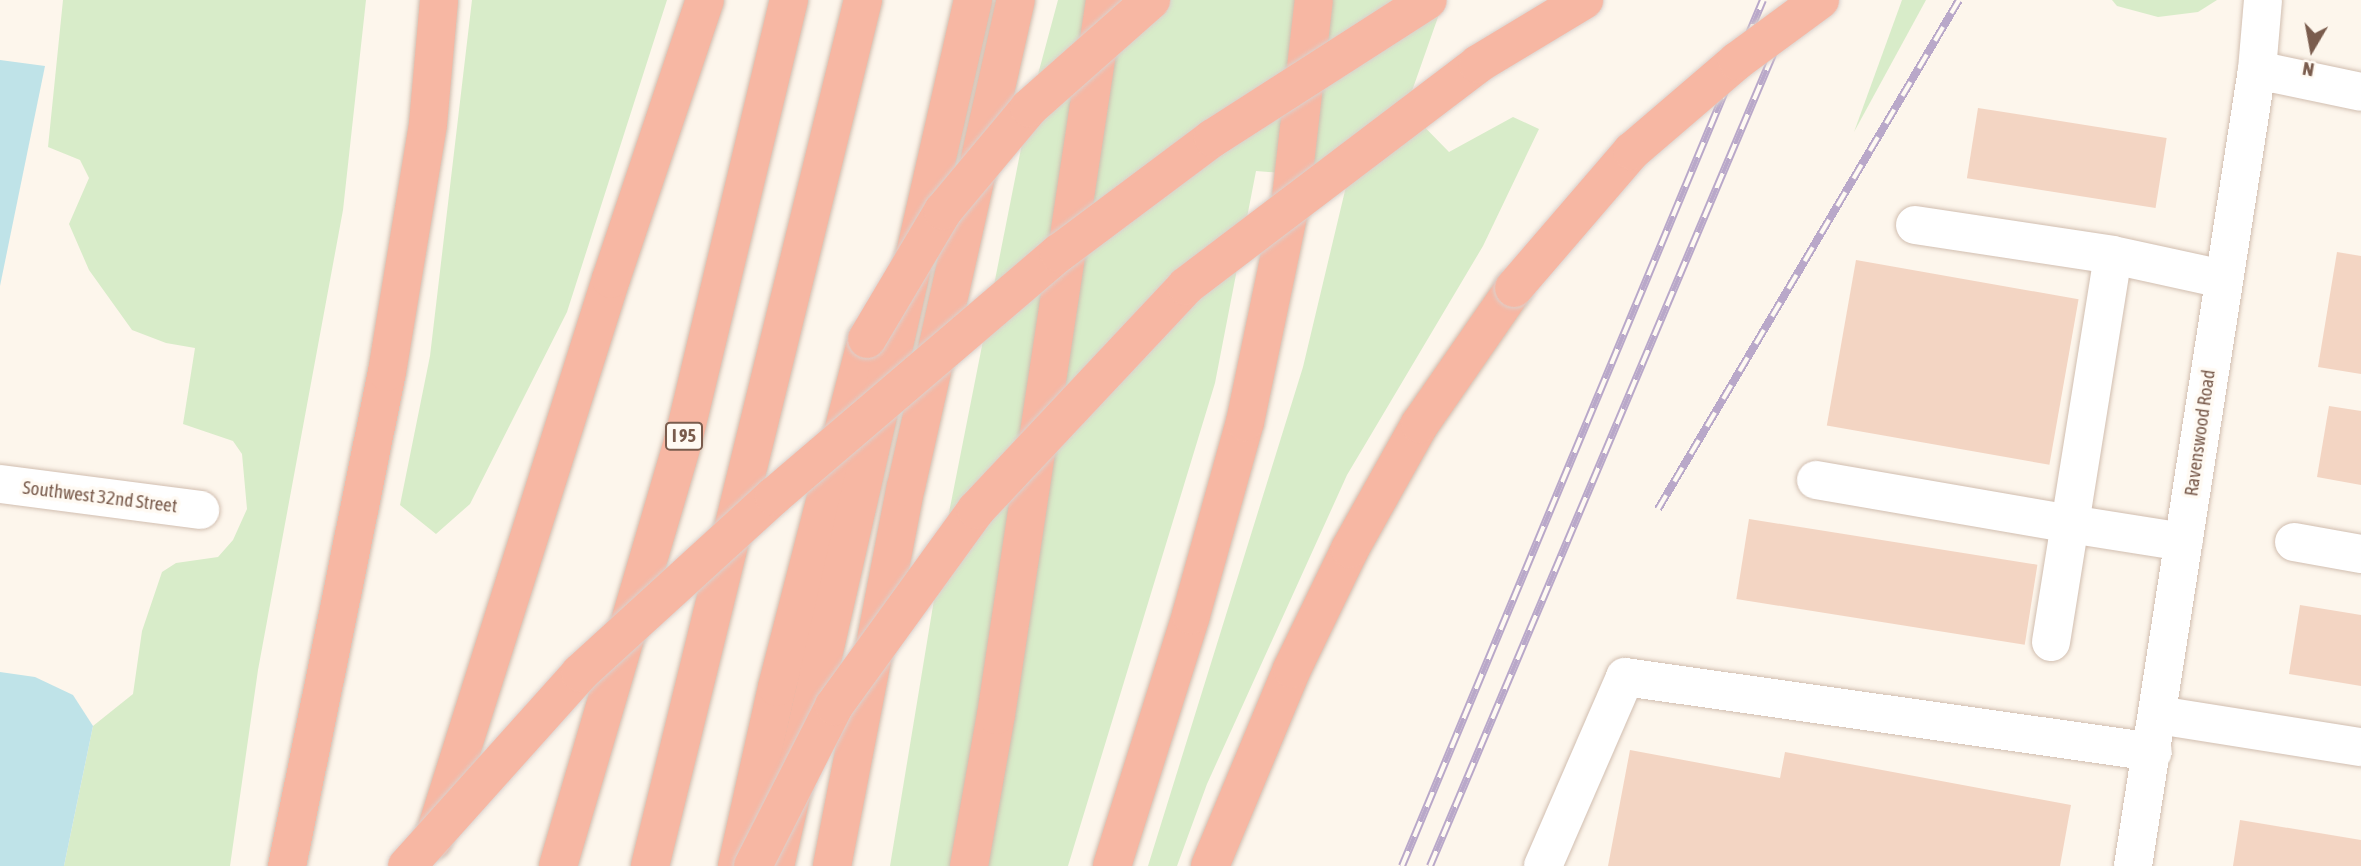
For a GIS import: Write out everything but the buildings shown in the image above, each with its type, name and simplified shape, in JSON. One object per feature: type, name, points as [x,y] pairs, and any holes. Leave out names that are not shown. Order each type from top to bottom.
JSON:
[{"type":"highway","points":[[287,866],[387,373],[428,124],[439,0]]},
{"type":"highway","points":[[424,866],[611,279],[705,0]]},
{"type":"highway","name":"I 95","points":[[558,866],[683,441],[789,0]]},
{"type":"highway","points":[[650,866],[863,0]]},
{"type":"highway","points":[[775,866],[973,0]]},
{"type":"highway","points":[[832,866],[906,487],[1016,0]]},
{"type":"highway","points":[[969,866],[999,702],[1105,0]]},
{"type":"highway","points":[[737,866],[777,687],[867,340],[943,211],[1029,108],[1151,0]]},
{"type":"highway","points":[[1112,866],[1191,615],[1245,422],[1297,154],[1314,0]]},
{"type":"highway","points":[[407,866],[580,673],[774,496],[1059,253],[1213,138],[1428,0]]},
{"type":"highway","points":[[753,866],[834,706],[976,510],[1186,286],[1478,64],[1584,0]]},
{"type":"highway","points":[[1210,866],[1292,669],[1356,537],[1420,424],[1514,288],[1632,150],[1737,61],[1820,0]]},
{"type":"street","name":"Ravenswood Road","points":[[2133,866],[2153,752],[2223,279],[2257,70],[2263,0]]},
{"type":"street","points":[[2257,70],[2361,92]]},
{"type":"street","points":[[1915,225],[2113,255],[2223,279]]},
{"type":"street","points":[[2051,642],[2113,255]]},
{"type":"street","points":[[1816,480],[2184,542]]},
{"type":"street","name":"Southwest 32nd Street","points":[[0,484],[200,510]]},
{"type":"street","points":[[2294,542],[2361,554]]},
{"type":"street","points":[[1543,866],[1625,677],[2153,752]]},
{"type":"street","points":[[2158,715],[2361,747]]},
{"type":"green space","points":[[63,0],[366,0],[343,210],[258,670],[230,866],[64,866],[93,726],[133,694],[142,631],[162,572],[176,563],[218,557],[233,540],[247,509],[242,454],[233,441],[183,424],[195,348],[166,343],[132,330],[89,270],[69,224],[89,178],[80,160],[48,147]]},
{"type":"green space","points":[[472,0],[667,0],[567,312],[470,504],[436,534],[400,505],[430,356]]},
{"type":"green space","points":[[1058,0],[1444,0],[1406,108],[1449,152],[1513,117],[1539,129],[1483,246],[1347,475],[1207,784],[1177,866],[1148,866],[1303,367],[1348,178],[1256,171],[1215,383],[1068,866],[890,866],[945,533],[1029,108]]},
{"type":"green space","points":[[1902,0],[1926,0],[1854,132]]},
{"type":"green space","points":[[2112,0],[2217,0],[2198,12],[2158,17],[2117,6]]},
{"type":"water","points":[[0,60],[45,66],[0,286]]},
{"type":"water","points":[[0,672],[35,677],[73,695],[93,726],[64,866],[0,866]]},
{"type":"railway","points":[[1402,866],[1763,0]]},
{"type":"railway","points":[[1430,866],[1796,0]]},
{"type":"railway","points":[[1658,509],[1959,0]]}]
